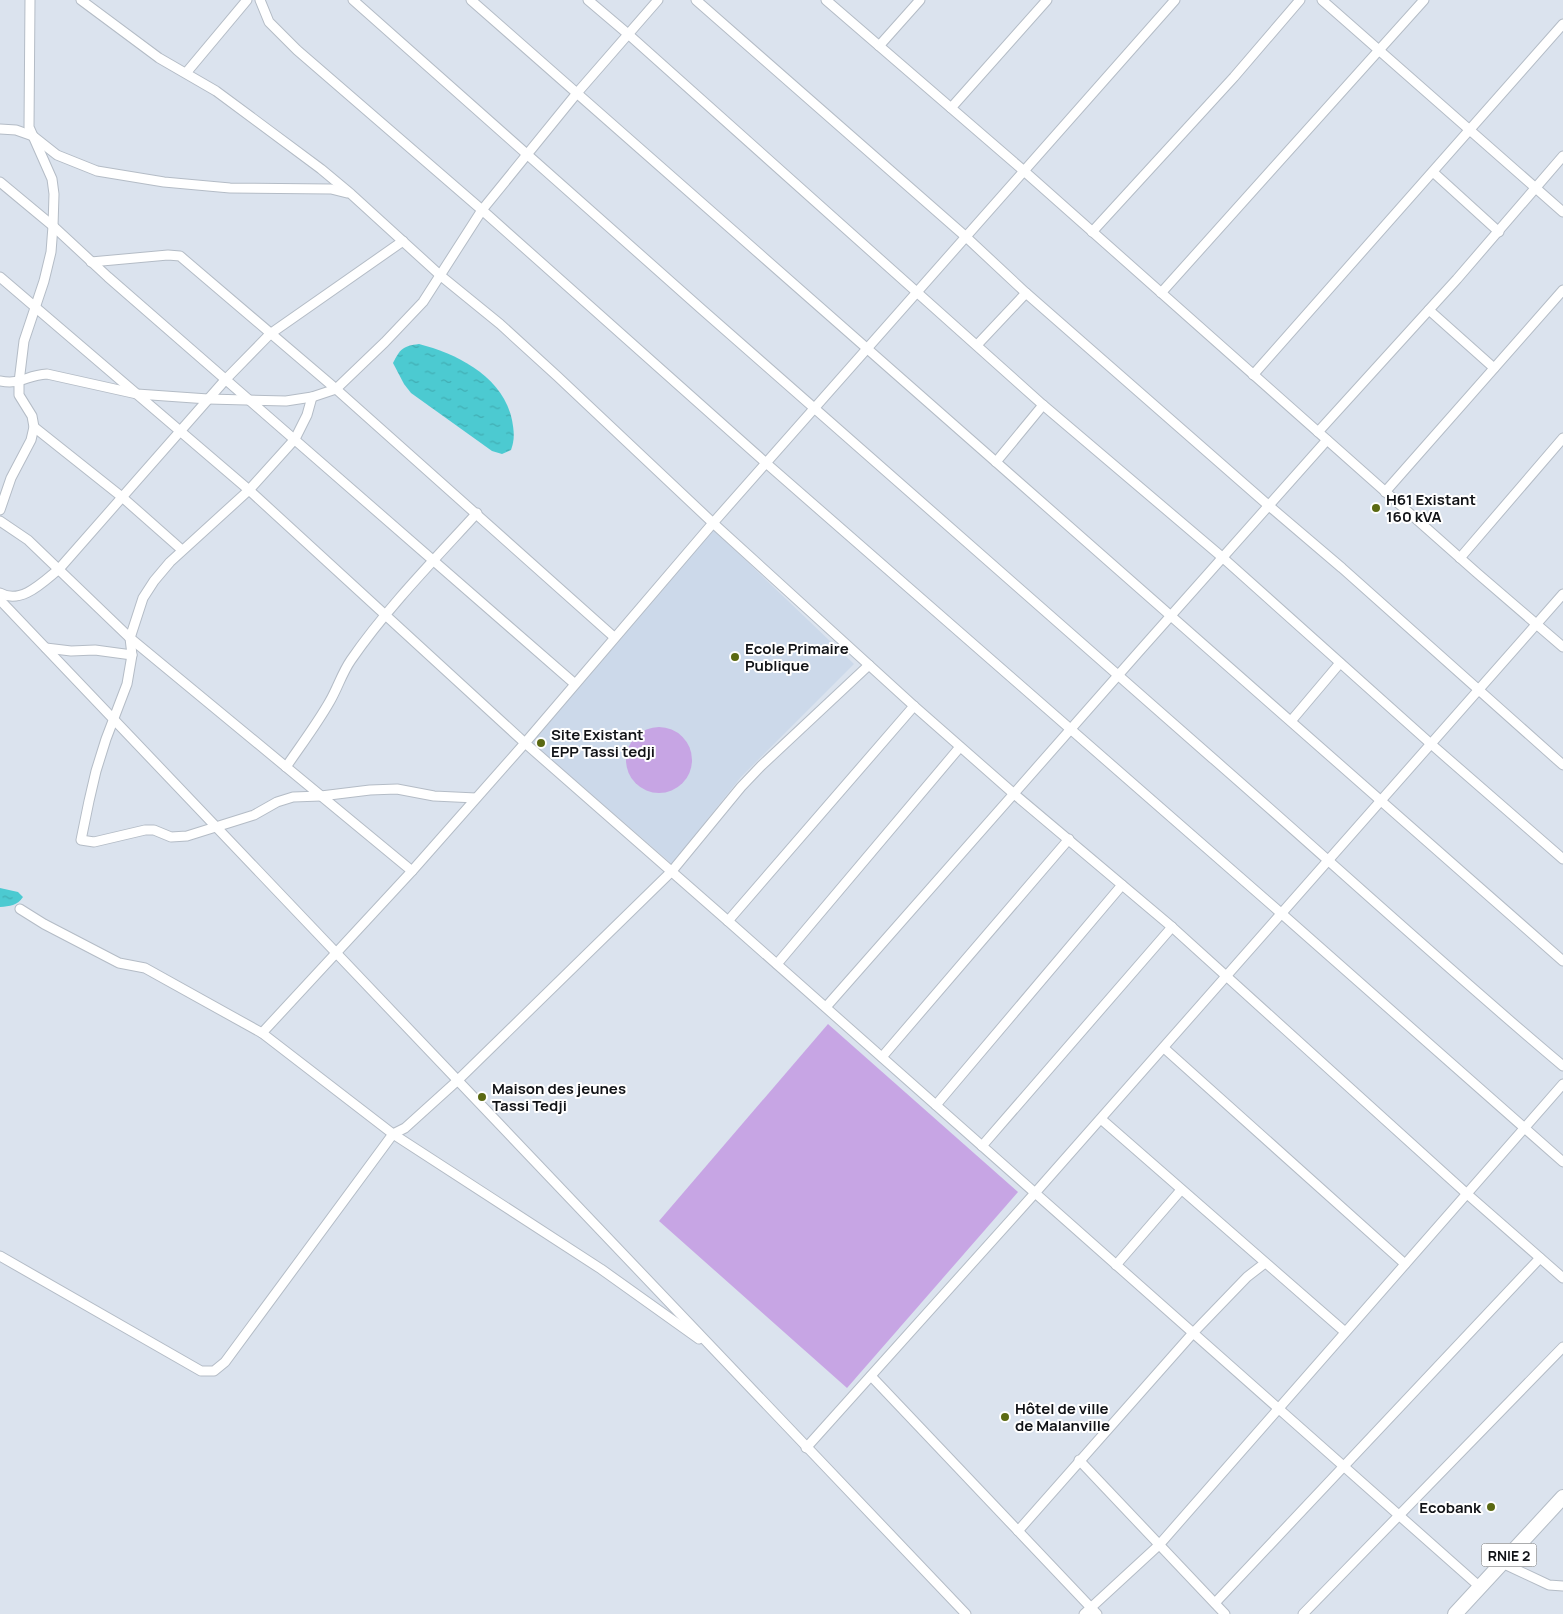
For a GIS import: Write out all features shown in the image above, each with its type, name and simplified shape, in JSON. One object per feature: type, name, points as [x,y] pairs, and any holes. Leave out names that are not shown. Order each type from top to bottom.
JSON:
[{"type":"main road","name":"RNIE 2","points":[[1454,1614],[1563,1497]]},
{"type":"street","points":[[0,510],[11,478],[31,440],[34,426],[32,416],[19,394],[19,382],[24,341],[44,281],[51,252],[53,226],[54,194],[52,179],[29,127],[30,0]]},
{"type":"street","points":[[81,0],[159,58],[216,91],[321,169],[351,194],[441,276],[500,324],[564,382],[713,523],[914,706],[1172,927],[1466,1193],[1563,1278]]},
{"type":"street","points":[[186,72],[247,0]]},
{"type":"street","points":[[260,0],[269,22],[297,50],[482,210],[766,463],[1563,1162]]},
{"type":"street","points":[[353,0],[527,156],[1563,1066]]},
{"type":"street","points":[[471,0],[1563,960]]},
{"type":"street","points":[[588,0],[1043,404],[1222,557],[1563,859]]},
{"type":"street","points":[[0,381],[19,382],[36,374],[47,374],[137,394],[251,401],[286,401],[312,397],[336,389],[423,302],[482,210],[577,93],[658,0]]},
{"type":"street","points":[[696,0],[1563,765]]},
{"type":"street","points":[[826,0],[1024,171],[1385,492],[1563,647]]},
{"type":"street","points":[[879,46],[920,0]]},
{"type":"street","points":[[951,108],[1047,0]]},
{"type":"street","points":[[262,1033],[412,871],[525,743],[713,523],[1175,0]]},
{"type":"street","points":[[1092,232],[1234,77],[1300,0]]},
{"type":"street","points":[[1322,0],[1563,212]]},
{"type":"street","points":[[1161,293],[1424,0]]},
{"type":"street","points":[[1253,375],[1563,24]]},
{"type":"street","points":[[0,129],[16,130],[33,136],[56,155],[98,171],[164,182],[230,188],[331,189],[351,194]]},
{"type":"street","points":[[1318,432],[1429,310],[1563,156]]},
{"type":"street","points":[[1433,172],[1498,232]]},
{"type":"street","points":[[0,182],[53,226],[91,262],[575,684]]},
{"type":"street","points":[[0,594],[23,596],[38,587],[59,569],[180,430],[270,334],[403,241]]},
{"type":"street","points":[[91,262],[168,255],[180,256],[336,389],[614,637]]},
{"type":"street","points":[[0,278],[250,490],[525,743],[826,1007],[1480,1587]]},
{"type":"street","points":[[1385,492],[1563,290]]},
{"type":"street","points":[[977,345],[1026,293]]},
{"type":"street","points":[[1429,310],[1494,368]]},
{"type":"street","points":[[312,397],[307,415],[295,439],[250,490],[182,550],[154,581],[143,598],[130,638],[132,655],[127,684],[96,770],[81,840],[94,842],[145,830],[154,830],[177,838],[254,815],[277,802],[293,797],[321,796],[370,790],[397,790],[434,796],[476,798]]},
{"type":"street","points":[[996,462],[1043,404]]},
{"type":"street","points":[[34,426],[122,497],[182,550]]},
{"type":"street","points":[[1460,558],[1563,438]]},
{"type":"street","points":[[826,1007],[1069,729],[1119,676],[1327,440]]},
{"type":"street","points":[[286,767],[334,695],[341,676],[351,659],[386,615],[477,513]]},
{"type":"street","points":[[0,521],[28,540],[130,638],[412,871]]},
{"type":"street","points":[[806,1448],[1329,862],[1563,594]]},
{"type":"street","points":[[0,600],[966,1614]]},
{"type":"street","points":[[46,648],[71,652],[95,650],[132,655]]},
{"type":"street","points":[[1291,721],[1340,663]]},
{"type":"street","points":[[0,1256],[201,1371],[214,1371],[226,1362],[393,1134],[405,1128],[457,1080],[672,871],[741,787],[761,766],[869,665]]},
{"type":"street","points":[[728,921],[914,706]]},
{"type":"street","points":[[777,964],[960,747]]},
{"type":"street","points":[[882,1057],[1069,839]]},
{"type":"street","points":[[936,1105],[1122,885]]},
{"type":"street","points":[[20,909],[44,924],[120,962],[145,968],[262,1033],[393,1134],[601,1269],[717,1352]]},
{"type":"street","points":[[982,1146],[1172,927]]},
{"type":"street","points":[[1164,1048],[1405,1264]]},
{"type":"street","points":[[871,1376],[1018,1531],[1091,1612],[1160,1545],[1563,1084]]},
{"type":"street","points":[[1101,1119],[1345,1332]]},
{"type":"street","points":[[1116,1265],[1181,1190]]},
{"type":"street","points":[[1214,1603],[1540,1258]]},
{"type":"street","points":[[1018,1531],[1193,1333],[1247,1277],[1265,1263]]},
{"type":"street","points":[[1304,1614],[1563,1347]]},
{"type":"street","points":[[1079,1460],[1225,1614]]},
{"type":"street","points":[[1502,1563],[1549,1585],[1563,1586]]},
{"type":"shaded area","points":[[713,529],[854,664],[741,777],[672,864],[532,743]]},
{"type":"shaded area","points":[[653,727],[665,727],[677,732],[687,742],[692,754],[690,773],[677,788],[665,793],[653,793],[641,788],[631,778],[626,766],[626,754],[631,742],[641,732]]},
{"type":"shaded area","points":[[828,1024],[1018,1192],[847,1388],[659,1221]]},
{"type":"water","points":[[419,344],[434,348],[463,361],[489,380],[499,391],[507,405],[512,420],[514,435],[511,450],[502,454],[492,451],[411,393],[393,363],[403,349]]},
{"type":"water","points":[[0,888],[18,892],[23,897],[16,904],[0,907]]},
{"type":"place","name":"H61 Existant 160 kVA","points":[[1376,508]]},
{"type":"place","name":"Ecole Primaire Publique","points":[[735,657]]},
{"type":"place","name":"Site Existant EPP Tassi tedji","points":[[541,743]]},
{"type":"place","name":"Maison des jeunes Tassi Tedji","points":[[482,1097]]},
{"type":"place","name":"Hôtel de ville de Malanville","points":[[1005,1417]]},
{"type":"place","name":"Ecobank","points":[[1491,1507]]}]
